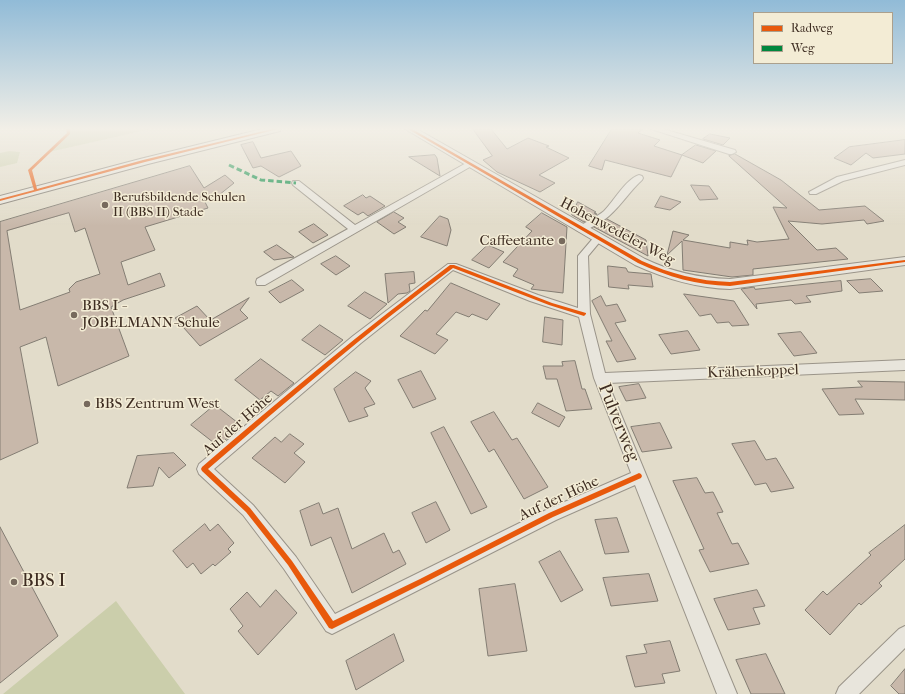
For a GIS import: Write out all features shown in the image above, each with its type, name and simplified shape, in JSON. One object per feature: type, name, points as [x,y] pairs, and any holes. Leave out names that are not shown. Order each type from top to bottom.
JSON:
[{"type":"main road","points":[[0,200],[140,161]]},
{"type":"street","name":"Hohenwedeler Weg","points":[[466,161],[581,229],[662,272],[685,279],[718,284],[753,282],[905,261]]},
{"type":"street","points":[[813,192],[840,179],[905,162]]},
{"type":"street","points":[[261,282],[471,164]]},
{"type":"street","points":[[581,229],[607,213],[627,189],[639,178]]},
{"type":"street","points":[[296,183],[354,229]]},
{"type":"street","name":"Pulverweg","points":[[598,238],[583,256],[584,314],[600,378],[727,694]]},
{"type":"street","name":"Auf der Höhe","points":[[584,314],[558,308],[479,275],[452,266],[420,290],[277,406],[204,469],[248,510],[290,562],[332,625],[551,515],[639,476]]},
{"type":"street","name":"Krähenkoppel","points":[[600,378],[905,365]]},
{"type":"street","points":[[846,694],[905,635]]},
{"type":"green space","points":[[0,161],[17,161],[17,163],[0,167]]},
{"type":"green space","points":[[116,601],[185,694],[3,694]]},
{"type":"building","points":[[250,161],[298,161],[301,166],[279,177],[261,166],[253,168]]},
{"type":"building","points":[[416,161],[438,161],[440,176]]},
{"type":"building","points":[[485,161],[563,161],[539,175],[555,183],[540,192],[497,172]]},
{"type":"building","points":[[592,161],[605,161],[602,170],[589,166]]},
{"type":"building","points":[[610,161],[679,161],[671,177]]},
{"type":"building","points":[[735,161],[748,161],[781,180],[819,210],[865,206],[884,221],[867,224],[864,220],[822,224],[788,221],[817,250],[836,248],[848,259],[753,269],[753,275],[732,277],[683,270],[682,241],[667,255],[673,231],[689,235],[683,240],[730,248],[730,242],[748,245],[747,240],[757,242],[789,239],[773,207],[787,208]]},
{"type":"building","points":[[842,161],[856,161],[851,165]]},
{"type":"building","points":[[190,166],[204,188],[225,175],[234,183],[219,195],[204,200],[208,208],[145,227],[155,250],[121,262],[128,285],[160,273],[165,286],[123,300],[111,307],[129,356],[58,386],[46,337],[20,347],[38,443],[0,460],[0,222]],"holes":[[[69,213],[75,232],[85,228],[100,274],[76,282],[69,289],[70,292],[20,310],[7,231]]]},
{"type":"building","points":[[691,185],[709,186],[718,199],[700,200]]},
{"type":"building","points":[[363,195],[366,198],[370,196],[385,206],[368,216],[363,212],[358,215],[344,206]]},
{"type":"building","points":[[661,196],[681,202],[670,210],[655,207]]},
{"type":"building","points":[[578,202],[597,214],[584,222],[572,215]]},
{"type":"building","points":[[394,212],[404,218],[398,222],[406,227],[394,234],[377,222]]},
{"type":"building","points":[[542,213],[567,227],[563,293],[531,289],[534,285],[513,276],[518,269],[503,262],[532,231],[526,227]]},
{"type":"building","points":[[440,216],[448,219],[451,230],[447,246],[421,237]]},
{"type":"building","points":[[607,219],[646,240],[648,256],[594,227]]},
{"type":"building","points":[[314,224],[328,235],[313,243],[299,232]]},
{"type":"building","points":[[277,245],[294,257],[274,260],[264,252]]},
{"type":"building","points":[[488,245],[504,252],[489,268],[472,260]]},
{"type":"building","points":[[336,256],[350,266],[336,275],[321,264]]},
{"type":"building","points":[[608,266],[626,268],[628,272],[651,274],[653,287],[628,285],[629,289],[609,287]]},
{"type":"building","points":[[414,272],[415,283],[409,284],[410,291],[407,293],[398,294],[388,303],[385,274]]},
{"type":"building","points":[[871,279],[883,291],[859,293],[847,281]]},
{"type":"building","points":[[292,280],[304,290],[280,303],[269,292]]},
{"type":"building","points":[[841,281],[842,291],[806,296],[811,302],[795,304],[791,300],[756,304],[757,309],[741,289],[754,287],[755,289]]},
{"type":"building","points":[[451,283],[500,304],[487,320],[472,314],[469,317],[456,312],[436,334],[448,340],[435,354],[400,336],[425,310],[427,311]]},
{"type":"building","points":[[365,292],[387,304],[370,319],[348,306]]},
{"type":"building","points":[[684,294],[734,301],[749,325],[732,326],[729,322],[717,323],[711,314],[700,316]]},
{"type":"building","points":[[601,296],[606,306],[617,304],[626,321],[615,323],[636,359],[617,362],[606,341],[612,341],[592,301]]},
{"type":"building","points":[[249,298],[240,310],[248,318],[200,346],[175,318],[197,306],[210,320]]},
{"type":"building","points":[[545,317],[563,320],[562,345],[543,342]]},
{"type":"building","points":[[320,325],[343,340],[325,355],[302,340]]},
{"type":"building","points":[[688,331],[700,350],[671,354],[659,335]]},
{"type":"building","points":[[801,332],[817,353],[794,356],[778,334]]},
{"type":"building","points":[[261,359],[294,383],[278,396],[271,391],[260,400],[235,380]]},
{"type":"building","points":[[575,361],[582,389],[585,389],[592,409],[566,411],[557,379],[546,379],[543,366],[563,366],[562,362]]},
{"type":"building","points":[[421,371],[436,399],[413,408],[398,380]]},
{"type":"building","points":[[356,372],[371,381],[365,388],[375,404],[364,408],[368,416],[349,422],[334,389]]},
{"type":"building","points":[[858,381],[905,382],[905,400],[855,399],[864,414],[839,415],[822,389],[862,387]]},
{"type":"building","points":[[639,384],[646,398],[626,401],[619,387]]},
{"type":"building","points":[[538,403],[565,417],[559,427],[532,413]]},
{"type":"building","points":[[215,405],[242,426],[218,446],[191,425]]},
{"type":"building","points":[[494,412],[512,440],[517,438],[548,487],[524,499],[494,449],[489,452],[471,422]]},
{"type":"building","points":[[660,423],[672,448],[642,452],[631,427]]},
{"type":"building","points":[[444,427],[487,507],[471,514],[431,433]]},
{"type":"building","points":[[290,434],[304,444],[294,453],[305,462],[285,483],[252,458],[275,437],[281,442]]},
{"type":"building","points":[[755,441],[766,460],[776,458],[794,488],[771,492],[766,483],[755,485],[732,444]]},
{"type":"building","points":[[174,453],[186,465],[169,478],[159,467],[153,486],[127,488],[137,456]]},
{"type":"building","points":[[697,478],[705,493],[713,492],[723,512],[717,513],[732,544],[738,543],[749,564],[710,572],[699,550],[704,549],[673,481]]},
{"type":"building","points":[[436,502],[450,530],[426,543],[412,513]]},
{"type":"building","points":[[319,503],[323,514],[338,508],[352,549],[384,533],[393,553],[399,550],[406,564],[352,593],[331,537],[311,546],[300,511]]},
{"type":"building","points":[[617,518],[629,552],[605,554],[595,520]]},
{"type":"building","points":[[205,524],[210,531],[218,524],[234,543],[228,549],[231,552],[215,566],[213,564],[201,574],[193,563],[187,568],[173,551]]},
{"type":"building","points":[[905,525],[905,559],[879,583],[882,586],[861,605],[859,603],[830,635],[805,610],[823,591],[827,595],[871,555],[869,553]]},
{"type":"building","name":"BBS I","points":[[0,527],[58,636],[0,683]]},
{"type":"building","points":[[560,551],[583,590],[561,602],[539,562]]},
{"type":"building","points":[[649,574],[658,601],[611,606],[603,578]]},
{"type":"building","points":[[515,584],[527,651],[488,656],[479,589]]},
{"type":"building","points":[[276,590],[297,613],[258,655],[238,631],[243,626],[230,609],[247,592],[260,607]]},
{"type":"building","points":[[757,590],[765,606],[753,608],[760,624],[728,630],[714,599]]},
{"type":"building","points":[[394,634],[404,661],[356,690],[346,661]]},
{"type":"building","points":[[670,641],[680,671],[662,674],[665,683],[635,687],[626,656],[647,653],[644,645]]},
{"type":"building","points":[[766,654],[785,694],[751,694],[736,660]]},
{"type":"building","points":[[905,669],[905,694],[899,694],[891,686]]},
{"type":"marked path","points":[[229,165],[261,180],[296,183]]},
{"type":"cycle path","points":[[35,189],[30,170],[39,161]]},
{"type":"cycle path","points":[[0,200],[143,161]]},
{"type":"cycle path","points":[[466,161],[640,262],[673,275],[695,281],[730,284],[905,261]]},
{"type":"cycle path","points":[[584,314],[550,304],[452,266],[357,339],[204,469],[248,510],[290,563],[332,625],[551,515],[639,476]]},
{"type":"place","name":"Berufsbildende Schulen II (BBS II) Stade","points":[[105,205]]},
{"type":"place","name":"Caffeetante","points":[[562,241]]},
{"type":"place","name":"BBS I - JOBELMANN-Schule","points":[[74,315]]},
{"type":"place","name":"BBS Zentrum West","points":[[87,404]]},
{"type":"place","name":"BBS I","points":[[14,582]]}]
